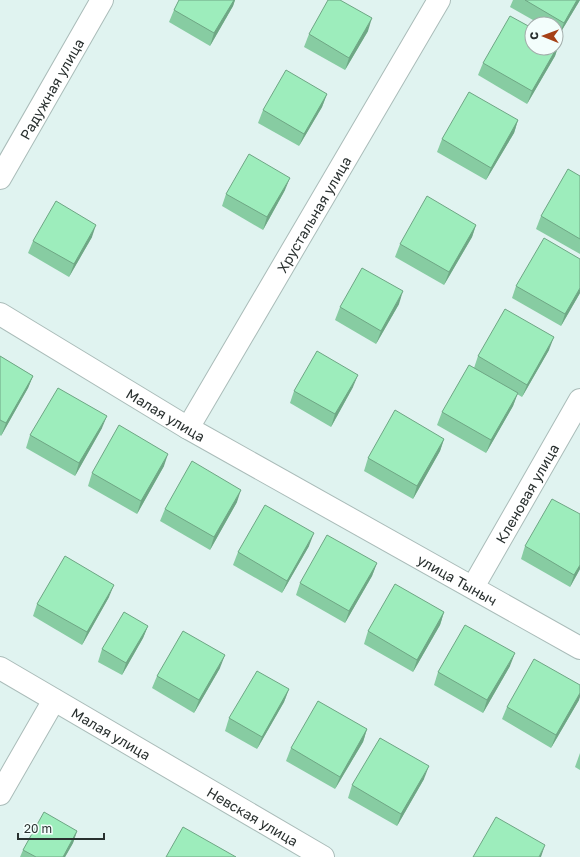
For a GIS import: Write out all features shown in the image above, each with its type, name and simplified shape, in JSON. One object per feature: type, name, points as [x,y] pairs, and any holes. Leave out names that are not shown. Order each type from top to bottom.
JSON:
[{"type":"street","name":"Радужная улица","points":[[0,178],[102,0]]},
{"type":"street","name":"Хрустальная улица","points":[[188,428],[439,0]]},
{"type":"street","name":"Малая улица","points":[[0,314],[188,428],[335,510]]},
{"type":"street","name":"Кленовая улица","points":[[473,587],[580,400]]},
{"type":"street","name":"улица Тыныч","points":[[335,510],[580,648]]},
{"type":"street","name":"Малая улица","points":[[0,668],[182,774]]},
{"type":"street","points":[[0,794],[54,700]]},
{"type":"street","name":"Невская улица","points":[[182,774],[323,857]]},
{"type":"building","points":[[179,0],[234,0],[214,33],[174,10]]},
{"type":"building","points":[[328,0],[340,0],[372,18],[349,58],[309,34]]},
{"type":"building","points":[[525,0],[577,0],[564,23],[564,16],[552,16]]},
{"type":"building","points":[[510,16],[524,24],[524,56],[552,56],[532,91],[483,63]]},
{"type":"building","points":[[286,70],[327,94],[304,134],[263,110]]},
{"type":"building","points":[[469,92],[518,120],[491,168],[442,139]]},
{"type":"building","points":[[249,154],[290,178],[267,217],[226,194]]},
{"type":"building","points":[[568,169],[580,176],[580,239],[541,216]]},
{"type":"building","points":[[427,196],[476,225],[449,272],[400,244]]},
{"type":"building","points":[[56,201],[96,225],[74,264],[33,241]]},
{"type":"building","points":[[544,238],[580,259],[580,288],[565,314],[516,286]]},
{"type":"building","points":[[362,268],[403,291],[381,331],[340,307]]},
{"type":"building","points":[[505,309],[554,337],[527,385],[478,356]]},
{"type":"building","points":[[317,351],[358,375],[335,414],[294,391]]},
{"type":"building","points":[[0,356],[33,376],[6,423],[0,420]]},
{"type":"building","points":[[469,365],[518,393],[491,440],[442,412]]},
{"type":"building","points":[[58,388],[107,416],[79,463],[30,435]]},
{"type":"building","points":[[395,410],[444,439],[417,486],[368,458]]},
{"type":"building","points":[[119,425],[168,454],[141,501],[92,473]]},
{"type":"building","points":[[192,461],[241,490],[214,537],[165,509]]},
{"type":"building","points":[[552,499],[580,514],[580,565],[574,575],[525,546]]},
{"type":"building","points":[[265,505],[314,533],[287,581],[238,552]]},
{"type":"building","points":[[327,535],[377,563],[349,611],[300,583]]},
{"type":"building","points":[[65,556],[114,585],[87,632],[37,604]]},
{"type":"building","points":[[395,584],[444,612],[417,660],[368,631]]},
{"type":"building","points":[[124,612],[148,626],[126,663],[102,649]]},
{"type":"building","points":[[465,625],[515,653],[487,700],[438,672]]},
{"type":"building","points":[[183,631],[225,655],[199,700],[157,676]]},
{"type":"building","points":[[534,659],[580,685],[580,693],[556,735],[507,707]]},
{"type":"building","points":[[257,671],[289,689],[262,737],[229,718]]},
{"type":"building","points":[[318,701],[367,729],[340,777],[291,748]]},
{"type":"building","points":[[380,738],[429,766],[401,814],[352,785]]},
{"type":"building","points":[[44,812],[77,831],[63,857],[36,857],[23,850]]},
{"type":"building","points":[[496,817],[545,845],[539,857],[473,857]]},
{"type":"building","points":[[183,827],[236,857],[166,857]]}]
